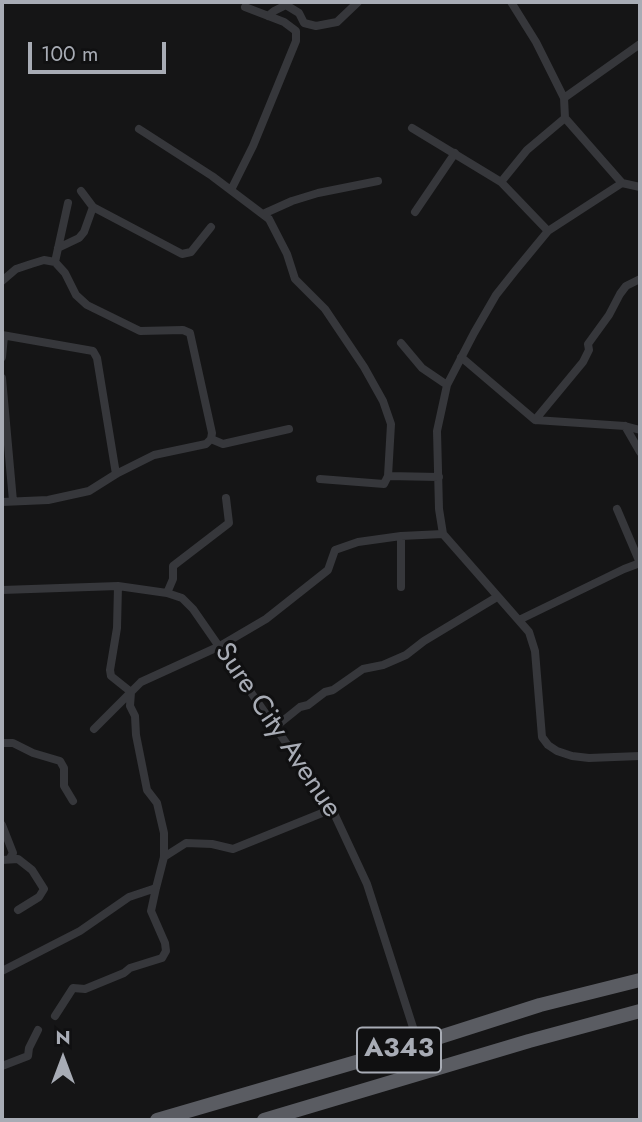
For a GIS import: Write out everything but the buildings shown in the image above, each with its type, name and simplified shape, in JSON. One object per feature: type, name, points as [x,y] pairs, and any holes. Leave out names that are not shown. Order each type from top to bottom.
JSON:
[{"type":"highway","name":"A343","points":[[157,1120],[418,1044],[540,1004],[640,980]]},
{"type":"highway","name":"A343","points":[[264,1120],[640,1011]]},
{"type":"street","points":[[268,16],[285,5],[299,12],[304,23],[316,26],[337,22],[358,2]]},
{"type":"street","points":[[511,2],[536,42],[564,98],[565,118],[622,184],[640,187]]},
{"type":"street","points":[[231,190],[253,146],[296,41],[296,31],[284,22],[245,7]]},
{"type":"street","points":[[564,98],[640,44]]},
{"type":"street","points":[[501,182],[527,150],[565,118]]},
{"type":"street","points":[[412,128],[501,182],[548,231]]},
{"type":"street","points":[[139,129],[231,190],[269,219],[288,254],[295,278],[325,309],[383,401],[391,424],[388,476],[383,485],[320,479]]},
{"type":"street","points":[[415,212],[455,153]]},
{"type":"street","points":[[263,214],[318,193],[378,181]]},
{"type":"street","points":[[622,184],[548,231],[496,295],[461,357],[447,385],[437,431],[439,509],[443,534],[519,620],[532,641],[542,737],[548,745],[572,756],[640,756]]},
{"type":"street","points":[[80,191],[93,207],[182,254],[191,252],[211,227]]},
{"type":"street","points":[[55,262],[68,203]]},
{"type":"street","points":[[58,248],[79,239],[93,207]]},
{"type":"street","points":[[2,281],[16,270],[31,264],[44,260],[55,262],[65,273],[76,295],[86,305],[140,331],[183,330],[190,333],[211,439]]},
{"type":"street","points":[[535,420],[583,362],[589,350],[588,344],[609,315],[620,293],[626,286],[640,279]]},
{"type":"street","points":[[2,357],[3,336],[93,351],[97,358],[117,474]]},
{"type":"street","points":[[401,342],[422,368],[447,385]]},
{"type":"street","points":[[461,357],[535,420],[625,426],[640,430]]},
{"type":"street","points":[[2,378],[13,501]]},
{"type":"street","points":[[625,426],[640,452]]},
{"type":"street","points":[[211,439],[223,444],[289,429]]},
{"type":"street","points":[[2,502],[48,500],[89,491],[154,455],[206,444],[211,439]]},
{"type":"street","points":[[388,476],[439,477]]},
{"type":"street","points":[[167,593],[173,579],[173,566],[229,523],[226,498]]},
{"type":"street","points":[[519,620],[640,563],[617,509]]},
{"type":"street","points":[[94,729],[141,682],[220,646],[266,619],[328,570],[335,550],[358,542],[443,534]]},
{"type":"street","points":[[401,536],[401,587]]},
{"type":"street","points":[[118,586],[117,628],[110,670],[111,676],[131,692]]},
{"type":"street","name":"Sure City Avenue","points":[[2,590],[118,586],[183,598],[201,618],[332,809],[367,884],[427,1071]]},
{"type":"street","points":[[274,728],[300,707],[308,705],[325,692],[333,691],[363,669],[407,656],[424,641],[497,597]]},
{"type":"street","points":[[55,1016],[73,988],[85,989],[130,968],[162,958],[166,951],[151,911],[164,857],[164,833],[158,803],[147,790],[135,716],[130,706],[131,692]]},
{"type":"street","points":[[2,743],[13,743],[33,753],[60,761],[64,768],[64,786],[73,801]]},
{"type":"street","points":[[164,857],[186,843],[212,844],[233,849],[332,809]]},
{"type":"street","points":[[2,825],[13,853],[6,859]]},
{"type":"street","points":[[6,859],[18,859],[32,870],[44,889],[39,897],[18,910]]},
{"type":"street","points":[[2,971],[80,932],[129,897],[156,888]]},
{"type":"street","points":[[2,1066],[28,1056],[38,1030]]}]
